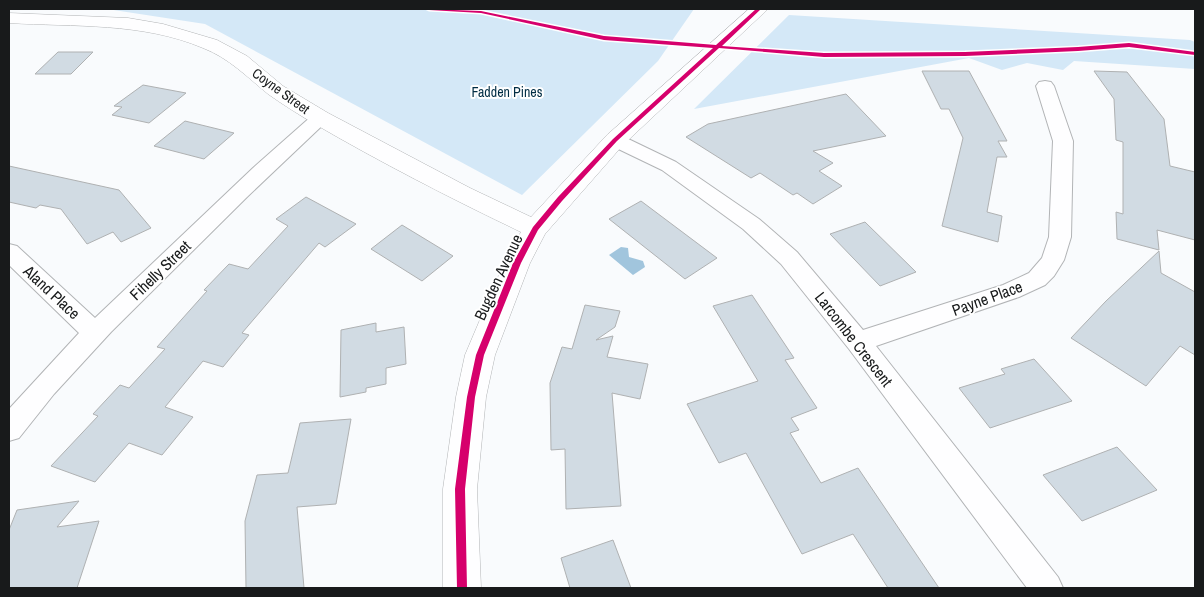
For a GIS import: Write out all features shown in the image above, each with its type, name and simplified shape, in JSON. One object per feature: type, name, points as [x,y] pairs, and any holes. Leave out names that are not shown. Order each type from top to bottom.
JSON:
[{"type":"street","name":"Bugden Avenue","points":[[462,588],[460,489],[471,397],[480,355],[517,263],[536,229],[560,199],[615,140],[759,9]]},
{"type":"street","name":"Coyne Street","points":[[9,18],[128,23],[182,35],[226,52],[276,90],[320,118],[462,194],[536,229]]},
{"type":"street","name":"Payne Place","points":[[858,342],[1011,291],[1037,279],[1046,270],[1053,260],[1060,236],[1063,141],[1045,86]]},
{"type":"street","name":"Fihelly Street","points":[[9,429],[38,391],[94,333],[284,150],[320,118]]},
{"type":"street","name":"Larcombe Crescent","points":[[615,140],[669,166],[751,224],[789,258],[858,342],[1047,588]]},
{"type":"street","name":"Aland Place","points":[[9,252],[94,333]]},
{"type":"green space","name":"Fadden Pines","points":[[107,9],[694,9],[658,61],[522,195],[205,24]]},
{"type":"green space","points":[[789,15],[1190,40],[1195,42],[1195,69],[1074,61],[1063,70],[1027,63],[1002,70],[969,58],[694,109]]},
{"type":"water","points":[[621,247],[628,248],[629,257],[643,261],[645,267],[633,275],[609,255]]},
{"type":"building","points":[[58,52],[93,52],[71,74],[35,74]]},
{"type":"building","points":[[922,71],[969,71],[1007,141],[998,141],[1007,157],[997,157],[987,212],[1002,216],[998,242],[942,226],[963,138],[949,109],[941,109]]},
{"type":"building","points":[[1094,71],[1127,72],[1164,119],[1170,166],[1195,172],[1195,240],[1157,230],[1159,250],[1117,239],[1116,212],[1123,214],[1123,142],[1116,140],[1114,99]]},
{"type":"building","points":[[143,85],[186,93],[149,123],[112,115],[122,107],[114,106]]},
{"type":"building","points":[[846,94],[886,136],[813,151],[833,163],[819,171],[842,186],[813,204],[797,193],[793,195],[760,173],[751,178],[686,137],[708,124]]},
{"type":"building","points":[[185,121],[234,133],[204,159],[154,146]]},
{"type":"building","points":[[9,166],[119,190],[151,228],[121,242],[113,232],[87,244],[61,209],[40,205],[36,208],[9,202]]},
{"type":"building","points":[[306,197],[356,224],[325,247],[319,243],[242,333],[249,335],[223,367],[203,361],[165,407],[193,417],[162,455],[129,443],[95,482],[51,466],[98,416],[93,414],[120,385],[129,388],[165,349],[157,347],[207,291],[204,290],[229,264],[248,269],[288,226],[276,219]]},
{"type":"building","points":[[641,201],[717,258],[685,279],[609,219]]},
{"type":"building","points":[[865,222],[916,272],[880,286],[830,234]]},
{"type":"building","points":[[402,225],[453,256],[422,281],[371,249]]},
{"type":"building","points":[[1159,251],[1161,273],[1195,292],[1195,355],[1180,346],[1146,386],[1071,338],[1106,301]]},
{"type":"building","points":[[752,295],[794,358],[785,360],[817,408],[791,418],[799,430],[790,433],[821,483],[858,468],[939,588],[888,588],[853,534],[802,554],[746,453],[719,463],[687,404],[758,381],[713,306]]},
{"type":"building","points":[[585,305],[620,311],[615,327],[596,340],[613,336],[607,357],[648,364],[640,399],[612,393],[621,506],[566,509],[565,449],[551,450],[550,383],[562,347],[572,349]]},
{"type":"building","points":[[376,323],[376,332],[404,327],[406,364],[386,368],[386,384],[366,388],[366,392],[340,397],[341,330]]},
{"type":"building","points":[[1034,359],[1072,401],[990,428],[959,388],[1005,374],[1001,369]]},
{"type":"building","points":[[351,419],[336,504],[297,507],[304,588],[246,588],[245,521],[257,475],[288,473],[300,423]]},
{"type":"building","points":[[1117,447],[1157,490],[1082,521],[1043,475]]},
{"type":"building","points":[[79,501],[57,527],[99,521],[77,588],[9,588],[9,530],[17,510]]},
{"type":"building","points":[[613,540],[631,588],[570,588],[561,558]]},
{"type":"cycle path","points":[[429,9],[481,12],[604,38],[824,55],[965,54],[1129,45],[1195,54]]},
{"type":"cycle path","points":[[462,588],[460,489],[471,397],[480,355],[517,263],[535,229],[615,140],[759,9]]}]
